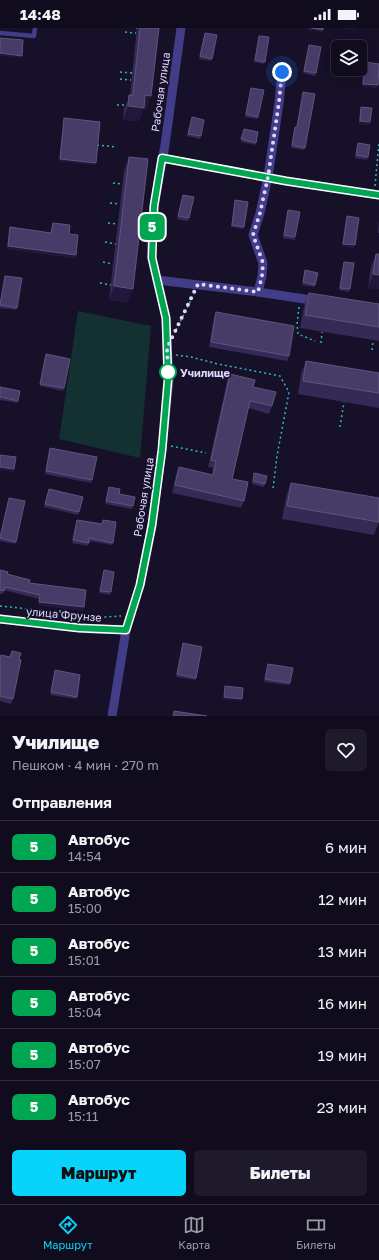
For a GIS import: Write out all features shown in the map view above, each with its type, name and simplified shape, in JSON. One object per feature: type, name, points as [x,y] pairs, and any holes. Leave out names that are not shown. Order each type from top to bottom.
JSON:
[{"type":"street","name":"Рабочая улица","points":[[112,716],[126,630],[140,585],[152,525],[163,445],[168,380],[166,318],[152,258],[151,241],[154,206],[181,28]]},
{"type":"street","points":[[258,292],[262,276],[263,263],[253,235],[260,213],[268,177],[282,72]]},
{"type":"street","points":[[162,158],[376,194]]},
{"type":"street","points":[[157,280],[198,284],[328,302]]},
{"type":"street","name":"улица Фрунзе","points":[[0,619],[84,629],[126,630]]},
{"type":"lane","points":[[0,32],[34,36],[35,28]]},
{"type":"path","points":[[125,32],[136,33]]},
{"type":"path","points":[[120,72],[132,73]]},
{"type":"path","points":[[120,79],[131,80]]},
{"type":"path","points":[[117,104],[128,106]]},
{"type":"path","points":[[376,194],[379,142]]},
{"type":"path","points":[[97,145],[117,147]]},
{"type":"path","points":[[113,183],[122,184]]},
{"type":"path","points":[[110,203],[120,204]]},
{"type":"path","points":[[108,223],[118,224]]},
{"type":"path","points":[[105,242],[116,244]]},
{"type":"path","points":[[103,262],[113,264]]},
{"type":"path","points":[[100,283],[111,285]]},
{"type":"path","points":[[174,334],[198,284]]},
{"type":"path","points":[[299,299],[297,324],[298,334],[315,341]]},
{"type":"path","points":[[321,342],[322,332]]},
{"type":"path","points":[[372,350],[373,341]]},
{"type":"path","points":[[168,355],[192,357],[218,364],[280,376],[289,392],[272,489]]},
{"type":"path","points":[[340,427],[344,402]]},
{"type":"path","points":[[163,445],[206,453]]},
{"type":"path","points":[[0,606],[105,617],[120,617],[123,612]]},
{"type":"green space","points":[[78,311],[151,326],[140,458],[59,439]]},
{"type":"building","points":[[140,28],[159,28],[151,96],[145,95],[144,108],[128,106],[129,95],[133,95]]},
{"type":"building","points":[[311,28],[323,28],[323,30]]},
{"type":"building","points":[[205,33],[217,35],[212,59],[200,56]]},
{"type":"building","points":[[259,36],[269,37],[265,62],[255,60]]},
{"type":"building","points":[[0,38],[23,40],[22,56],[0,53]]},
{"type":"building","points":[[309,45],[321,47],[316,73],[304,71]]},
{"type":"building","points":[[367,62],[379,64],[378,85],[363,84],[364,76],[367,76]]},
{"type":"building","points":[[251,88],[264,90],[258,117],[246,114]]},
{"type":"building","points":[[303,92],[315,94],[305,148],[292,145],[295,127],[297,128]]},
{"type":"building","points":[[361,107],[372,108],[370,122],[360,121]]},
{"type":"building","points":[[192,117],[204,120],[201,136],[188,134]]},
{"type":"building","points":[[64,118],[100,122],[96,163],[60,159]]},
{"type":"building","points":[[244,129],[258,132],[256,143],[241,139]]},
{"type":"building","points":[[358,143],[370,145],[368,157],[356,155]]},
{"type":"building","points":[[129,157],[148,159],[133,289],[114,286]]},
{"type":"building","points":[[183,195],[194,197],[189,218],[178,216]]},
{"type":"building","points":[[235,200],[248,202],[244,227],[232,225]]},
{"type":"building","points":[[288,210],[300,212],[295,237],[284,235]]},
{"type":"building","points":[[347,216],[359,218],[355,245],[343,244]]},
{"type":"building","points":[[53,223],[70,225],[69,234],[78,235],[76,255],[8,246],[10,227],[51,233]]},
{"type":"building","points":[[376,254],[379,254],[379,275],[373,274]]},
{"type":"building","points":[[344,262],[354,263],[350,289],[340,288]]},
{"type":"building","points":[[305,270],[318,273],[315,285],[303,282]]},
{"type":"building","points":[[5,276],[22,278],[17,308],[0,305]]},
{"type":"building","points":[[309,293],[379,304],[379,327],[305,315]]},
{"type":"building","points":[[216,312],[294,326],[289,356],[211,342]]},
{"type":"building","points":[[46,354],[70,359],[64,388],[40,384]]},
{"type":"building","points":[[306,361],[379,373],[379,393],[303,381]]},
{"type":"building","points":[[230,374],[255,380],[253,387],[276,392],[272,406],[250,401],[232,479],[248,482],[244,501],[175,485],[179,467],[213,475],[216,461],[211,460]]},
{"type":"building","points":[[0,387],[20,391],[18,401],[0,397]]},
{"type":"building","points":[[50,448],[97,457],[92,480],[46,471]]},
{"type":"building","points":[[0,455],[16,457],[14,469],[0,467]]},
{"type":"building","points":[[254,473],[267,476],[265,484],[253,481]]},
{"type":"building","points":[[291,483],[379,498],[379,522],[287,506]]},
{"type":"building","points":[[109,487],[120,489],[119,494],[135,497],[133,506],[106,501]]},
{"type":"building","points":[[49,489],[83,497],[79,512],[45,504]]},
{"type":"building","points":[[9,498],[25,501],[16,542],[0,538]]},
{"type":"building","points":[[77,520],[102,524],[103,520],[116,522],[113,543],[89,538],[89,543],[73,540]]},
{"type":"building","points":[[0,570],[8,572],[7,574],[30,580],[29,583],[86,590],[84,607],[39,602],[40,595],[5,587],[4,591],[0,590]]},
{"type":"building","points":[[104,570],[114,572],[111,592],[100,591]]},
{"type":"building","points":[[183,643],[202,647],[196,678],[177,674]]},
{"type":"building","points":[[12,651],[21,653],[13,699],[0,696],[1,655],[10,657]]},
{"type":"building","points":[[268,664],[293,668],[290,683],[265,679]]},
{"type":"building","points":[[55,670],[80,675],[77,697],[51,692]]},
{"type":"building","points":[[225,686],[243,688],[242,699],[224,697]]},
{"type":"building","points":[[174,711],[207,716],[173,716]]},
{"type":"bus line","name":"5","points":[[0,619],[79,628],[126,630],[140,585],[152,525],[162,450],[168,380],[166,318],[152,258],[151,241],[154,206],[162,158],[286,181],[379,195]]},
{"type":"place","name":"Училище","points":[[168,372]]},
{"type":"route","points":[[168,372],[167,348],[198,284],[258,292],[262,276],[263,263],[253,235],[260,213],[268,177],[282,72]]}]
